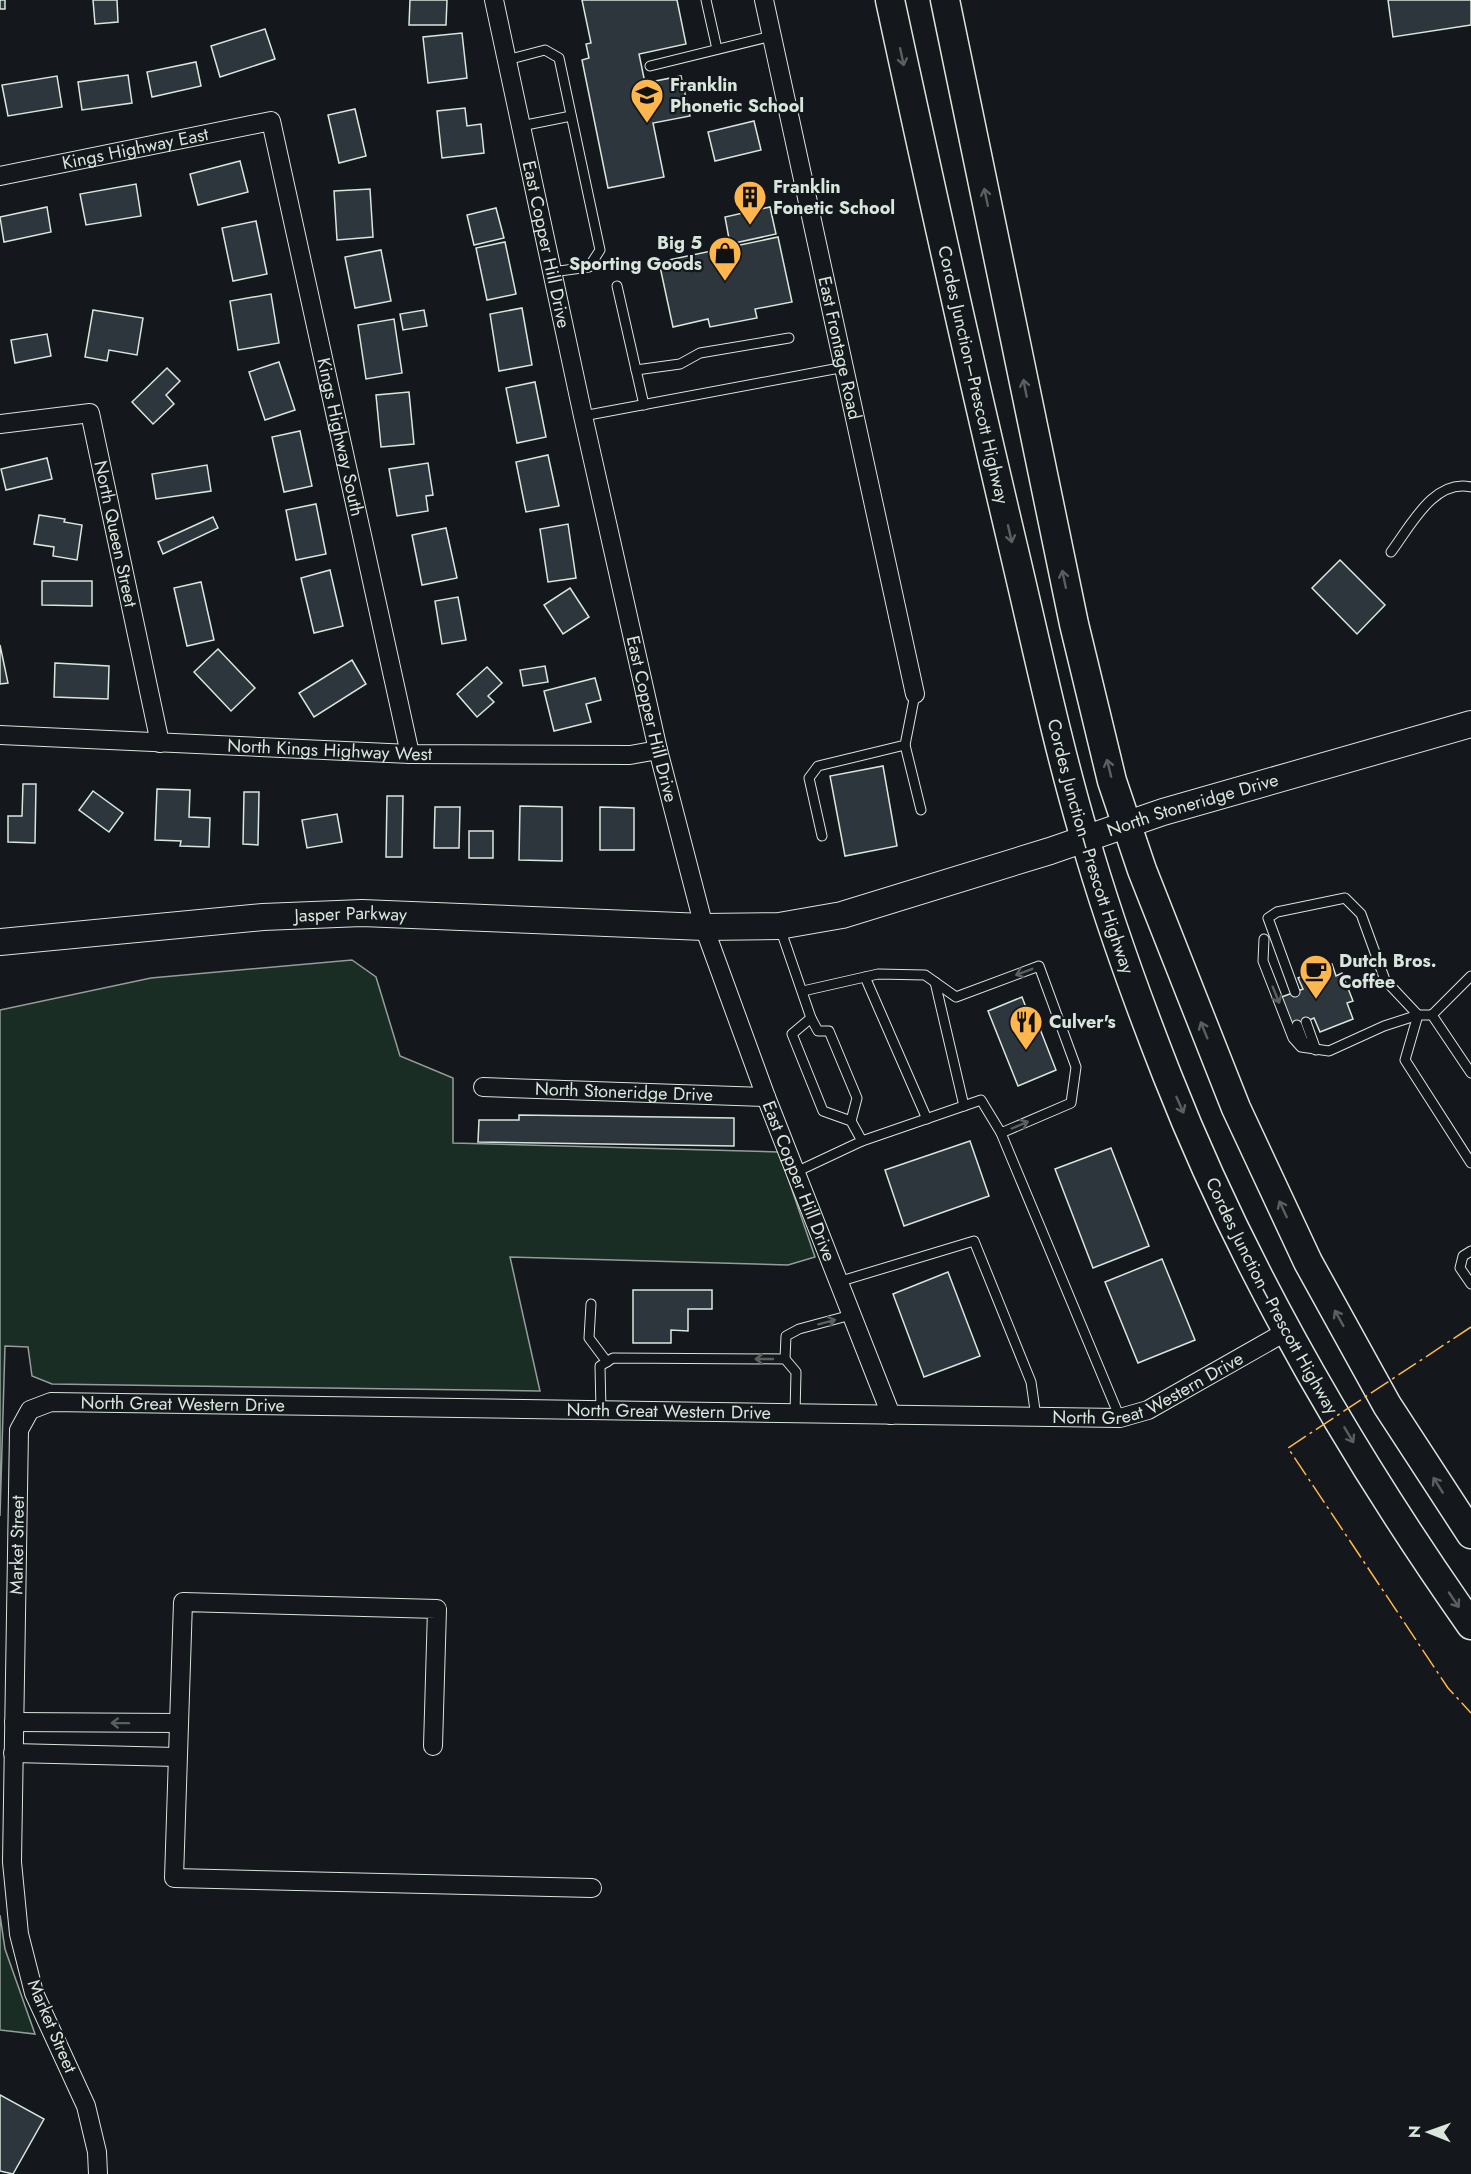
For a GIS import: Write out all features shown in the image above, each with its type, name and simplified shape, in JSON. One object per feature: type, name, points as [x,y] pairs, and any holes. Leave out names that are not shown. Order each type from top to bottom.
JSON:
[{"type":"main road","name":"Cordes Junction–Prescott Highway","points":[[890,0],[942,247],[1085,839],[1168,1078],[1223,1204],[1287,1331],[1397,1516],[1471,1625]]},
{"type":"main road","name":"Cordes Junction–Prescott Highway","points":[[945,0],[1072,613],[1112,781],[1126,824],[1185,984],[1223,1077],[1308,1262],[1387,1404],[1471,1534]]},
{"type":"main road","name":"North Stoneridge Drive","points":[[704,927],[779,926],[842,915],[1126,824],[1471,724]]},
{"type":"main road","name":"Jasper Parkway","points":[[0,942],[263,917],[362,913],[704,927]]},
{"type":"street","name":"East Copper Hill Drive","points":[[494,0],[583,416],[658,750],[704,927],[766,1097],[891,1416]]},
{"type":"street","name":"East Frontage Road","points":[[764,0],[915,694]]},
{"type":"street","name":"Kings Highway East","points":[[0,176],[271,121]]},
{"type":"street","name":"Kings Highway South","points":[[271,121],[410,754]]},
{"type":"street","name":"North Queen Street","points":[[0,424],[90,413],[160,743]]},
{"type":"street","name":"North Kings Highway West","points":[[0,735],[410,754],[630,755],[658,750]]},
{"type":"street","name":"North Stoneridge Drive","points":[[483,1088],[766,1097]]},
{"type":"street","name":"North Great Western Drive","points":[[30,1410],[51,1402],[1120,1418],[1156,1405],[1287,1331]]},
{"type":"street","name":"Market Street","points":[[30,1410],[19,1430],[12,1862],[19,1934],[34,1992],[86,2106],[97,2152],[98,2174]]},
{"type":"street","points":[[433,1746],[437,1609],[183,1602],[174,1878],[592,1887]]},
{"type":"street","points":[[14,1722],[178,1723]]},
{"type":"street","points":[[14,1753],[177,1757]]},
{"type":"lane","points":[[706,0],[717,49]]},
{"type":"lane","points":[[651,66],[772,36]]},
{"type":"lane","points":[[507,60],[544,50],[559,58],[600,250],[589,267],[552,272]]},
{"type":"lane","points":[[521,126],[571,116]]},
{"type":"lane","points":[[617,286],[644,405]]},
{"type":"lane","points":[[636,370],[680,364],[700,353],[789,338]]},
{"type":"lane","points":[[583,416],[845,367]]},
{"type":"lane","points":[[1391,552],[1433,497],[1448,488],[1471,487]]},
{"type":"lane","points":[[915,694],[905,745],[921,810]]},
{"type":"lane","points":[[822,836],[809,778],[818,766],[905,745]]},
{"type":"lane","points":[[1295,992],[1268,918],[1277,912],[1345,897],[1360,914],[1385,980],[1418,1015]]},
{"type":"lane","points":[[779,926],[811,1018],[818,1031],[829,1031],[857,1098],[851,1120],[862,1141]]},
{"type":"lane","points":[[1264,939],[1263,961],[1293,1038],[1301,1047],[1316,1050],[1329,1051],[1384,1026],[1418,1015],[1432,1015],[1471,976]]},
{"type":"lane","points":[[803,991],[878,974],[925,975],[956,997],[1039,966],[1076,1067],[1071,1103],[1001,1133]]},
{"type":"lane","points":[[865,977],[927,1119]]},
{"type":"lane","points":[[935,982],[964,1106]]},
{"type":"lane","points":[[1418,1015],[1405,1060],[1471,1163]]},
{"type":"lane","points":[[1432,1015],[1471,1073]]},
{"type":"lane","points":[[811,1018],[792,1034],[823,1112],[851,1120]]},
{"type":"lane","points":[[1301,1023],[1316,1050]]},
{"type":"lane","points":[[796,1173],[862,1141],[981,1100],[1001,1133],[1120,1418]]},
{"type":"lane","points":[[837,1282],[974,1241],[1031,1382],[1036,1417]]},
{"type":"lane","points":[[1471,1251],[1463,1256],[1460,1269],[1471,1284]]},
{"type":"lane","points":[[591,1304],[589,1338],[607,1362]]},
{"type":"lane","points":[[795,1414],[796,1372],[785,1359],[786,1336],[799,1329],[851,1315]]},
{"type":"lane","points":[[601,1411],[600,1366],[613,1358],[785,1359]]},
{"type":"green space","points":[[352,960],[376,977],[400,1056],[453,1078],[453,1143],[779,1152],[815,1257],[788,1265],[510,1257],[540,1391],[52,1384],[32,1376],[28,1347],[5,1346],[0,1516],[0,1010],[151,978]]},
{"type":"green space","points":[[0,1915],[5,1949],[35,2034],[0,2030]]},
{"type":"building","points":[[0,0],[5,0],[5,9],[0,9]]},
{"type":"building","points":[[93,0],[117,0],[118,22],[95,24]]},
{"type":"building","points":[[410,0],[447,0],[446,25],[409,25]]},
{"type":"building","name":"Franklin Phonetic School","points":[[582,0],[677,0],[686,44],[639,54],[645,83],[681,76],[690,116],[653,123],[664,177],[608,188],[582,60],[589,58],[586,44],[591,43]]},
{"type":"building","points":[[1388,0],[1471,0],[1471,25],[1393,37]]},
{"type":"building","points":[[265,29],[275,59],[220,77],[211,46]]},
{"type":"building","points":[[462,33],[467,78],[428,83],[423,37]]},
{"type":"building","points":[[196,62],[201,86],[152,97],[147,72]]},
{"type":"building","points":[[128,75],[132,103],[82,110],[78,82]]},
{"type":"building","points":[[57,76],[62,107],[8,116],[2,85]]},
{"type":"building","points":[[465,108],[467,126],[481,124],[484,153],[442,158],[437,111]]},
{"type":"building","points":[[355,109],[366,156],[339,163],[328,115]]},
{"type":"building","points":[[754,121],[761,150],[715,161],[708,132]]},
{"type":"building","points":[[240,161],[248,192],[198,205],[190,174]]},
{"type":"building","points":[[136,184],[141,216],[86,225],[80,194]]},
{"type":"building","points":[[370,189],[373,237],[337,240],[334,191]]},
{"type":"building","points":[[47,207],[51,232],[4,242],[0,217]]},
{"type":"building","name":"Franklin Fonetic School","points":[[770,207],[776,234],[730,244],[725,217]]},
{"type":"building","points":[[496,208],[504,238],[474,245],[467,215]]},
{"type":"building","points":[[256,221],[267,274],[233,281],[222,228]]},
{"type":"building","name":"Big 5 Sporting Goods","points":[[778,237],[792,302],[755,309],[757,318],[710,327],[708,319],[673,327],[659,262]]},
{"type":"building","points":[[505,242],[516,294],[487,300],[476,248]]},
{"type":"building","points":[[381,250],[391,301],[355,308],[345,257]]},
{"type":"building","points":[[271,294],[279,343],[238,350],[230,301]]},
{"type":"building","points":[[522,308],[532,365],[499,371],[490,314]]},
{"type":"building","points":[[93,310],[143,318],[137,355],[109,350],[107,361],[85,357]]},
{"type":"building","points":[[424,310],[427,326],[403,330],[400,314]]},
{"type":"building","points":[[394,319],[402,373],[366,379],[358,325]]},
{"type":"building","points":[[47,334],[51,356],[15,363],[11,340]]},
{"type":"building","points":[[279,362],[295,410],[265,420],[249,372]]},
{"type":"building","points":[[167,368],[180,381],[166,395],[174,404],[153,424],[132,402]]},
{"type":"building","points":[[535,382],[546,437],[517,443],[506,388]]},
{"type":"building","points":[[409,392],[414,444],[381,447],[376,395]]},
{"type":"building","points":[[300,431],[312,486],[284,492],[272,437]]},
{"type":"building","points":[[548,455],[559,506],[526,512],[516,462]]},
{"type":"building","points":[[47,458],[52,479],[6,490],[1,469]]},
{"type":"building","points":[[428,463],[433,495],[426,496],[428,511],[397,516],[389,469]]},
{"type":"building","points":[[207,465],[211,491],[156,499],[152,474]]},
{"type":"building","points":[[316,504],[326,554],[296,560],[286,510]]},
{"type":"building","points":[[39,515],[65,519],[64,522],[82,525],[77,560],[53,556],[54,547],[34,544]]},
{"type":"building","points":[[213,517],[218,528],[163,554],[158,542]]},
{"type":"building","points":[[568,524],[576,578],[548,582],[540,529]]},
{"type":"building","points":[[446,528],[457,578],[422,585],[412,535]]},
{"type":"building","points":[[1340,560],[1385,605],[1357,634],[1312,588]]},
{"type":"building","points":[[330,570],[343,626],[314,633],[301,578]]},
{"type":"building","points":[[42,581],[92,581],[92,606],[42,605]]},
{"type":"building","points":[[201,582],[214,640],[187,646],[174,588]]},
{"type":"building","points":[[570,588],[589,617],[563,634],[544,605]]},
{"type":"building","points":[[458,597],[466,640],[442,644],[435,601]]},
{"type":"building","points":[[0,645],[8,683],[0,684]]},
{"type":"building","points":[[218,649],[255,688],[231,711],[194,672]]},
{"type":"building","points":[[352,660],[366,684],[314,717],[299,693]]},
{"type":"building","points":[[55,663],[109,666],[108,699],[54,697]]},
{"type":"building","points":[[545,666],[548,682],[523,686],[520,670]]},
{"type":"building","points":[[487,667],[502,683],[488,696],[494,702],[477,717],[457,694]]},
{"type":"building","points":[[595,678],[601,700],[586,704],[591,722],[554,731],[544,691]]},
{"type":"building","points":[[883,766],[897,846],[845,856],[830,776]]},
{"type":"building","points":[[23,784],[36,784],[35,843],[8,842],[8,816],[22,816]]},
{"type":"building","points":[[157,789],[190,790],[189,817],[210,818],[209,847],[180,846],[181,841],[155,840]]},
{"type":"building","points":[[93,791],[123,813],[109,832],[79,810]]},
{"type":"building","points":[[244,792],[259,792],[258,845],[243,844]]},
{"type":"building","points":[[387,796],[403,796],[402,857],[386,857]]},
{"type":"building","points":[[520,806],[562,807],[562,861],[519,860]]},
{"type":"building","points":[[435,807],[460,807],[459,848],[434,848]]},
{"type":"building","points":[[600,807],[634,808],[634,850],[600,850]]},
{"type":"building","points":[[337,814],[342,842],[307,848],[302,820]]},
{"type":"building","points":[[469,831],[493,831],[493,858],[469,858]]},
{"type":"building","name":"Dutch Bros. Coffee","points":[[1332,964],[1336,976],[1342,973],[1353,1001],[1347,1003],[1353,1019],[1320,1032],[1314,1018],[1291,1028],[1279,998],[1303,989],[1298,978]]},
{"type":"building","name":"Culver's","points":[[1022,997],[1035,1031],[1040,1029],[1056,1070],[1018,1086],[988,1011]]},
{"type":"building","points":[[519,1115],[734,1118],[734,1146],[478,1142],[479,1120],[519,1120]]},
{"type":"building","points":[[970,1141],[989,1196],[904,1226],[885,1170]]},
{"type":"building","points":[[1111,1148],[1149,1246],[1093,1268],[1055,1169]]},
{"type":"building","points":[[1162,1259],[1195,1340],[1138,1363],[1105,1282]]},
{"type":"building","points":[[948,1272],[980,1356],[924,1377],[893,1294]]},
{"type":"building","points":[[633,1290],[712,1290],[712,1309],[688,1309],[688,1331],[671,1330],[671,1343],[633,1343]]},
{"type":"building","points":[[0,2095],[44,2119],[13,2174],[0,2171]]},
{"type":"power","points":[[1471,1327],[1288,1448],[1448,1688],[1471,1713]]},
{"type":"place","name":"Franklin Phonetic School","points":[[647,124]]},
{"type":"place","name":"Franklin Fonetic School","points":[[750,226]]},
{"type":"place","name":"Big 5 Sporting Goods","points":[[725,282]]},
{"type":"place","name":"Dutch Bros. Coffee","points":[[1316,1000]]},
{"type":"place","name":"Culver's","points":[[1026,1051]]}]
